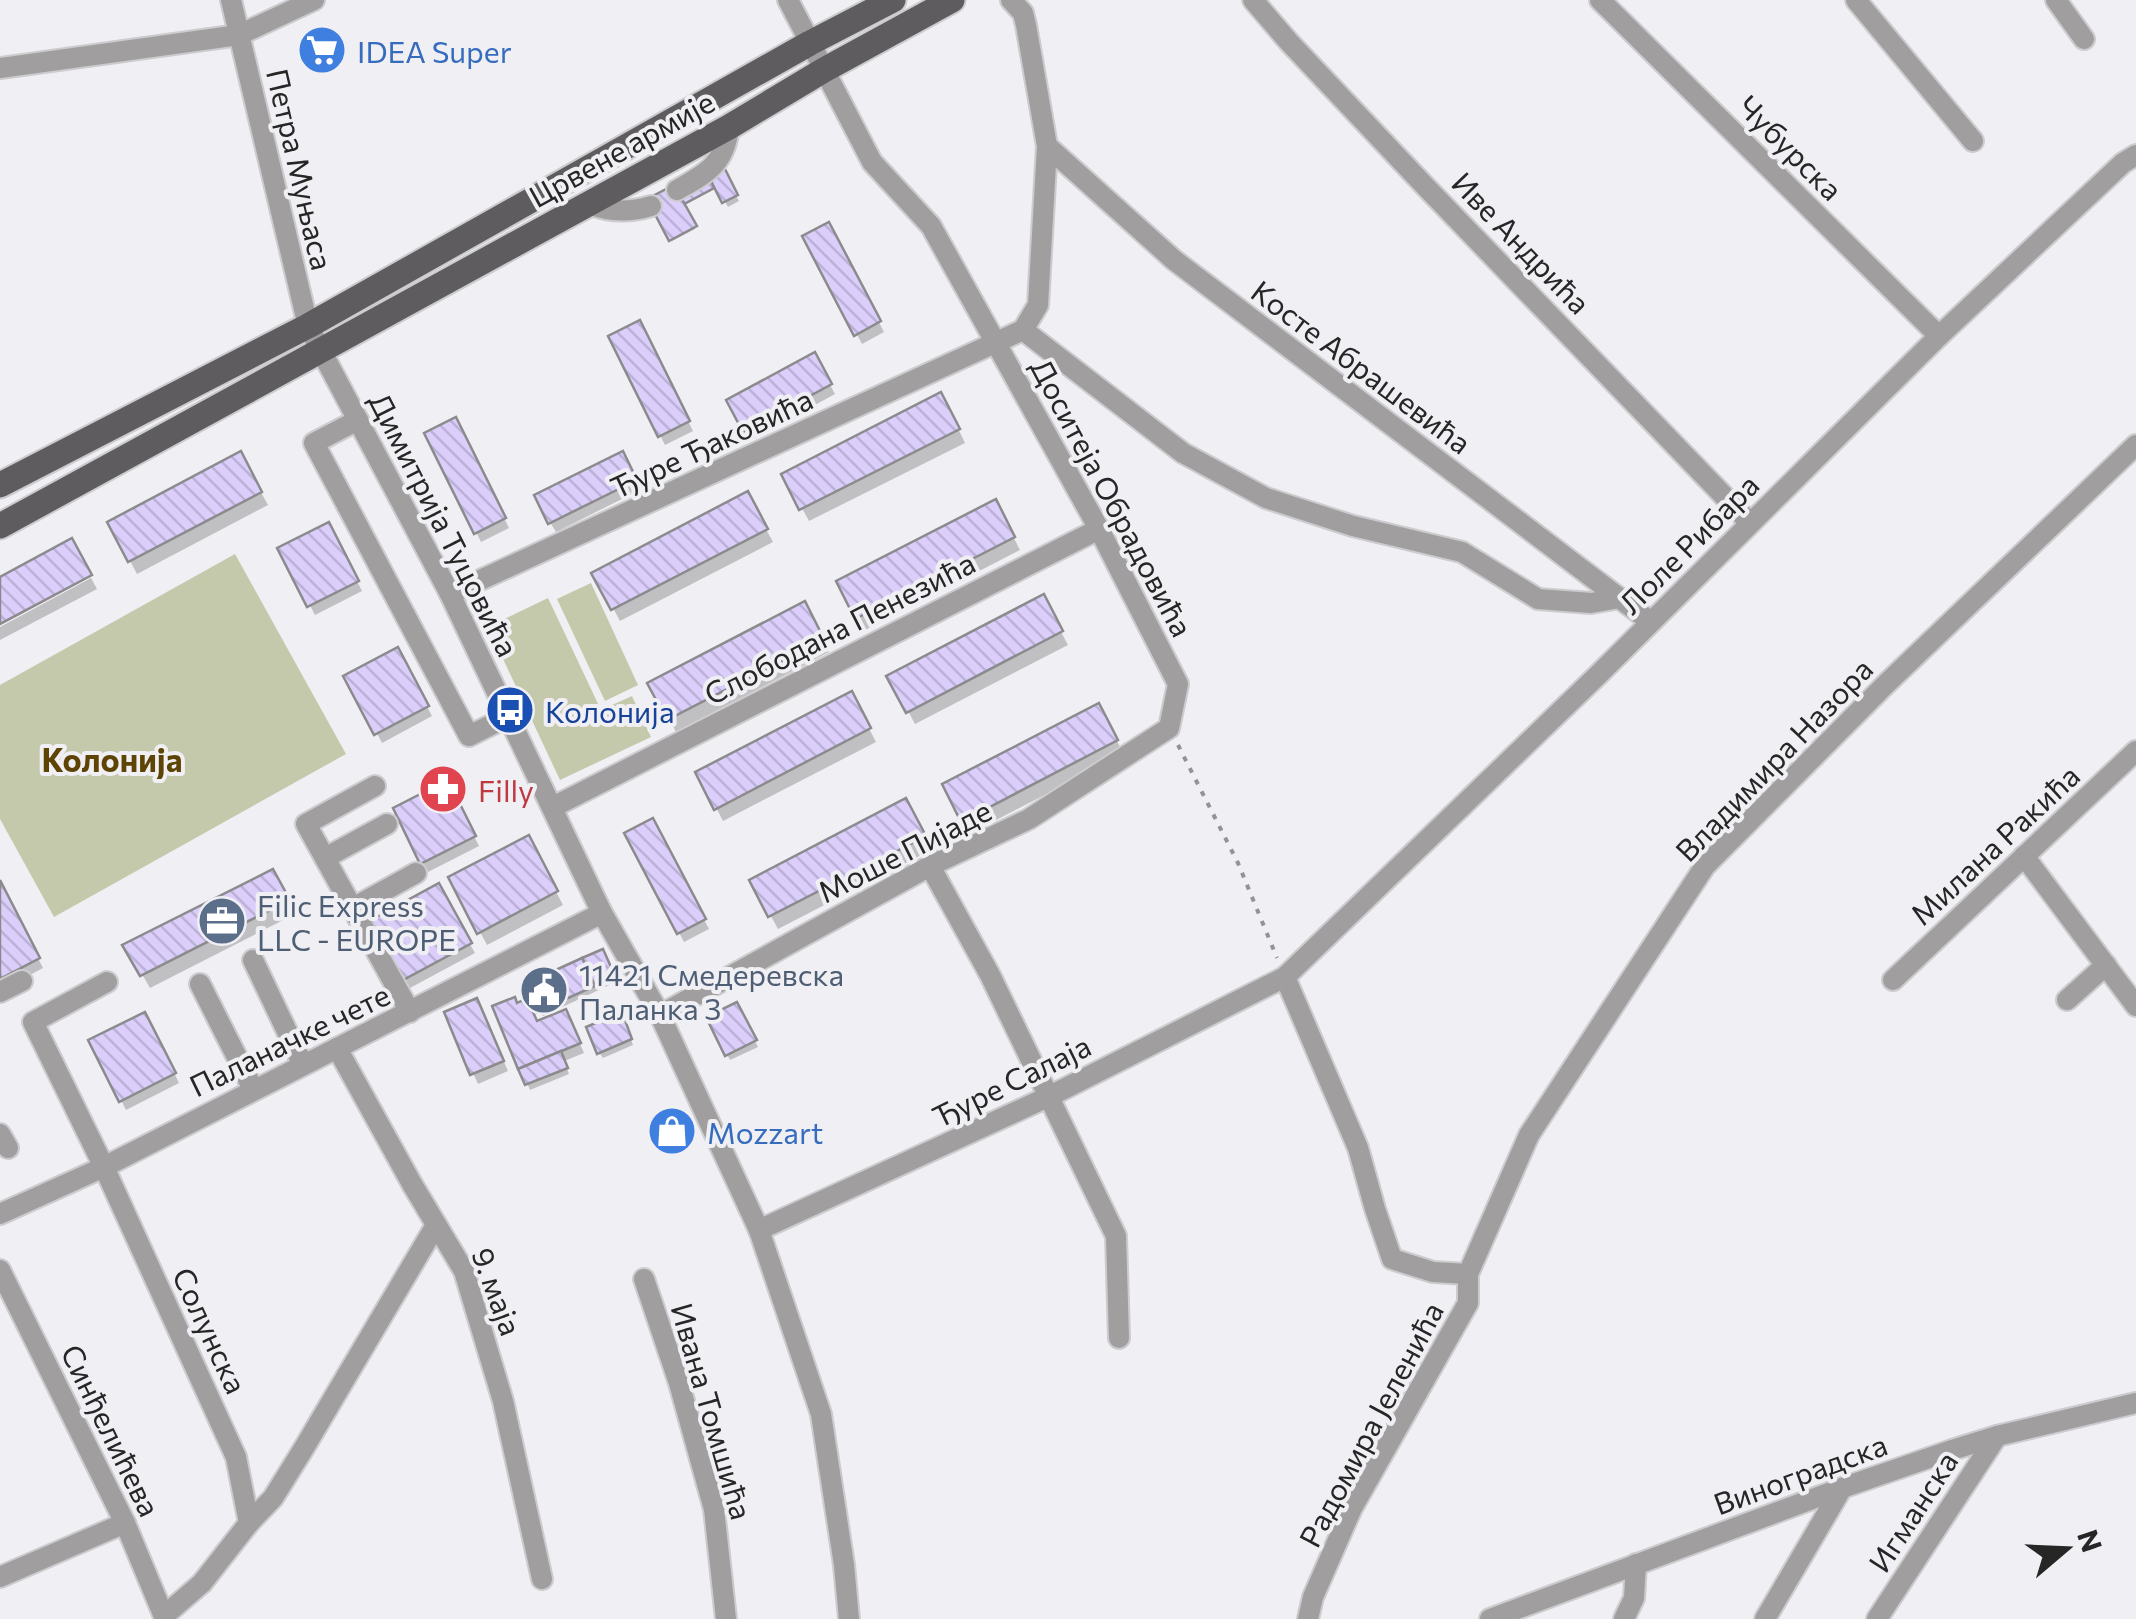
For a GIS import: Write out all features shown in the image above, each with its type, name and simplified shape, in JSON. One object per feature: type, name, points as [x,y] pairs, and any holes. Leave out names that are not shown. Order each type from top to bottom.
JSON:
[{"type":"main road","name":"Црвене армије","points":[[0,485],[308,326],[810,42],[893,0]]},
{"type":"main road","name":"Црвене армије","points":[[0,526],[952,0]]},
{"type":"street","name":"Петра Муњаса","points":[[232,0],[308,326],[320,350]]},
{"type":"street","points":[[0,68],[238,35],[314,0]]},
{"type":"street","name":"Доситеја Обрадовића","points":[[788,0],[872,162],[932,226],[1099,529],[1178,684],[1169,728]]},
{"type":"street","points":[[997,344],[1024,330],[1038,304],[1047,146],[1023,13],[1011,0]]},
{"type":"street","name":"Иве Андрића","points":[[1253,0],[1424,185],[1750,523]]},
{"type":"street","name":"Чубурска","points":[[1600,0],[1939,336]]},
{"type":"street","points":[[1856,0],[1972,142]]},
{"type":"street","points":[[2056,0],[2084,39]]},
{"type":"street","points":[[677,190],[714,167],[724,152],[729,126]]},
{"type":"street","name":"Косте Абрашевића","points":[[1047,146],[1174,260],[1652,622]]},
{"type":"street","name":"Лоле Рибара","points":[[1285,977],[1652,622],[1939,336],[2123,163],[2136,156]]},
{"type":"street","points":[[588,204],[615,211],[650,206]]},
{"type":"street","name":"Доситеја Обрадовића","points":[[1024,330],[1182,454],[1266,498],[1353,526],[1462,552],[1538,599],[1592,603],[1620,598]]},
{"type":"street","name":"Ђуре Ђаковића","points":[[450,594],[997,344]]},
{"type":"street","name":"Димитрија Туцовића","points":[[320,350],[450,594],[602,912],[660,1015],[759,1230],[821,1414],[849,1619]]},
{"type":"street","points":[[358,420],[314,444],[469,736],[509,716]]},
{"type":"street","name":"Владимира Назора","points":[[1468,1274],[1529,1136],[1705,866],[1886,684],[2136,445]]},
{"type":"street","name":"Слободана Пенезића","points":[[553,807],[1099,529]]},
{"type":"street","name":"Моше Пијаде","points":[[660,1015],[930,866],[1029,819],[1169,728]]},
{"type":"street","name":"Милана Ракића","points":[[1893,980],[2136,751]]},
{"type":"street","points":[[375,786],[306,824],[410,1012]]},
{"type":"street","points":[[325,858],[387,824]]},
{"type":"street","points":[[2024,856],[2136,1006]]},
{"type":"street","points":[[930,866],[990,975],[1116,1236],[1119,1338]]},
{"type":"street","points":[[353,908],[416,874]]},
{"type":"street","name":"Паланачке чете","points":[[0,1214],[104,1166],[602,912]]},
{"type":"street","points":[[253,960],[303,1064]]},
{"type":"street","points":[[2068,1000],[2106,966]]},
{"type":"street","name":"Радомира Јеленића","points":[[1285,977],[1358,1148],[1392,1259],[1433,1272],[1468,1274],[1468,1303],[1352,1508],[1313,1597],[1308,1619]]},
{"type":"street","name":"Ђуре Салаја","points":[[759,1230],[1050,1096],[1285,977]]},
{"type":"street","points":[[0,992],[22,981]]},
{"type":"street","name":"Солунска","points":[[107,982],[32,1022],[104,1166],[236,1456],[249,1523]]},
{"type":"street","points":[[200,984],[253,1089]]},
{"type":"street","name":"9. маја","points":[[337,1048],[464,1270],[508,1418],[542,1579]]},
{"type":"street","points":[[165,1617],[202,1584],[273,1498],[436,1225]]},
{"type":"street","name":"Синђелићева","points":[[0,1270],[124,1523],[165,1617]]},
{"type":"street","name":"Ивана Томшића","points":[[644,1279],[679,1383],[714,1509],[726,1619]]},
{"type":"street","name":"Виноградска","points":[[1490,1619],[1842,1488],[1997,1436],[2136,1403]]},
{"type":"street","name":"Игманска","points":[[1877,1619],[1997,1436]]},
{"type":"street","points":[[1765,1619],[1842,1488]]},
{"type":"street","points":[[0,1577],[124,1523]]},
{"type":"street","points":[[1624,1619],[1634,1598],[1636,1564]]},
{"type":"path","points":[[1169,728],[1238,863],[1285,977]]},
{"type":"green space","points":[[235,554],[346,754],[54,917],[0,819],[0,685]]},
{"type":"green space","points":[[591,583],[638,685],[605,701],[557,599]]},
{"type":"green space","points":[[548,598],[601,710],[632,696],[651,737],[560,780],[488,627]]},
{"type":"building","points":[[724,167],[738,195],[722,203],[708,175]]},
{"type":"building","points":[[708,175],[714,188],[684,204],[678,191]]},
{"type":"building","points":[[674,185],[697,226],[669,241],[647,199]]},
{"type":"building","points":[[829,222],[881,321],[854,336],[802,236]]},
{"type":"building","points":[[640,320],[690,421],[658,437],[608,336]]},
{"type":"building","points":[[815,352],[832,384],[743,432],[726,400]]},
{"type":"building","points":[[941,392],[960,429],[799,510],[781,474]]},
{"type":"building","points":[[456,417],[506,518],[474,534],[424,433]]},
{"type":"building","points":[[241,451],[262,492],[128,562],[107,522]]},
{"type":"building","points":[[623,451],[637,480],[548,524],[534,495]]},
{"type":"building","points":[[748,491],[768,529],[611,610],[591,573]]},
{"type":"building","points":[[996,499],[1015,537],[855,619],[836,581]]},
{"type":"building","points":[[329,522],[359,581],[307,607],[277,548]]},
{"type":"building","points":[[72,538],[92,575],[0,624],[0,577]]},
{"type":"building","points":[[1044,594],[1063,631],[906,713],[886,676]]},
{"type":"building","points":[[805,601],[824,639],[667,720],[647,683]]},
{"type":"building","points":[[398,647],[429,706],[374,735],[343,676]]},
{"type":"building","points":[[852,691],[871,728],[714,810],[695,772]]},
{"type":"building","points":[[1099,703],[1118,740],[961,822],[942,784]]},
{"type":"building","points":[[448,780],[476,836],[420,864],[393,808]]},
{"type":"building","points":[[906,798],[926,836],[768,917],[749,880]]},
{"type":"building","points":[[653,818],[706,919],[677,934],[624,833]]},
{"type":"building","points":[[529,835],[558,891],[477,934],[448,877]]},
{"type":"building","points":[[273,869],[290,900],[140,976],[122,945]]},
{"type":"building","points":[[0,880],[40,958],[0,979]]},
{"type":"building","points":[[439,883],[472,943],[403,980],[371,920]]},
{"type":"building","points":[[603,949],[615,976],[595,986],[582,958]]},
{"type":"building","points":[[582,958],[595,986],[537,1012],[525,984]]},
{"type":"building","points":[[515,997],[517,1003],[527,998],[537,1021],[566,1009],[581,1043],[518,1069],[492,1006]]},
{"type":"building","points":[[477,998],[504,1061],[470,1075],[444,1012]]},
{"type":"building","points":[[737,1002],[757,1040],[725,1056],[706,1017]]},
{"type":"building","points":[[145,1012],[176,1073],[119,1102],[88,1040]]},
{"type":"building","points":[[622,1012],[632,1039],[597,1054],[586,1027]]},
{"type":"building","points":[[561,1051],[568,1068],[525,1085],[518,1069]]},
{"type":"place","name":"IDEA Super","points":[[322,50]]},
{"type":"place","name":"Колонија","points":[[510,710]]},
{"type":"place","name":"Filly","points":[[443,789]]},
{"type":"place","name":"Filic Express LLC - EUROPE","points":[[222,921]]},
{"type":"place","name":"11421 Смедеревска Паланка 3","points":[[544,990]]},
{"type":"place","name":"Mozzart","points":[[672,1131]]},
{"type":"district","name":"Колонија","points":[[112,759]]}]
